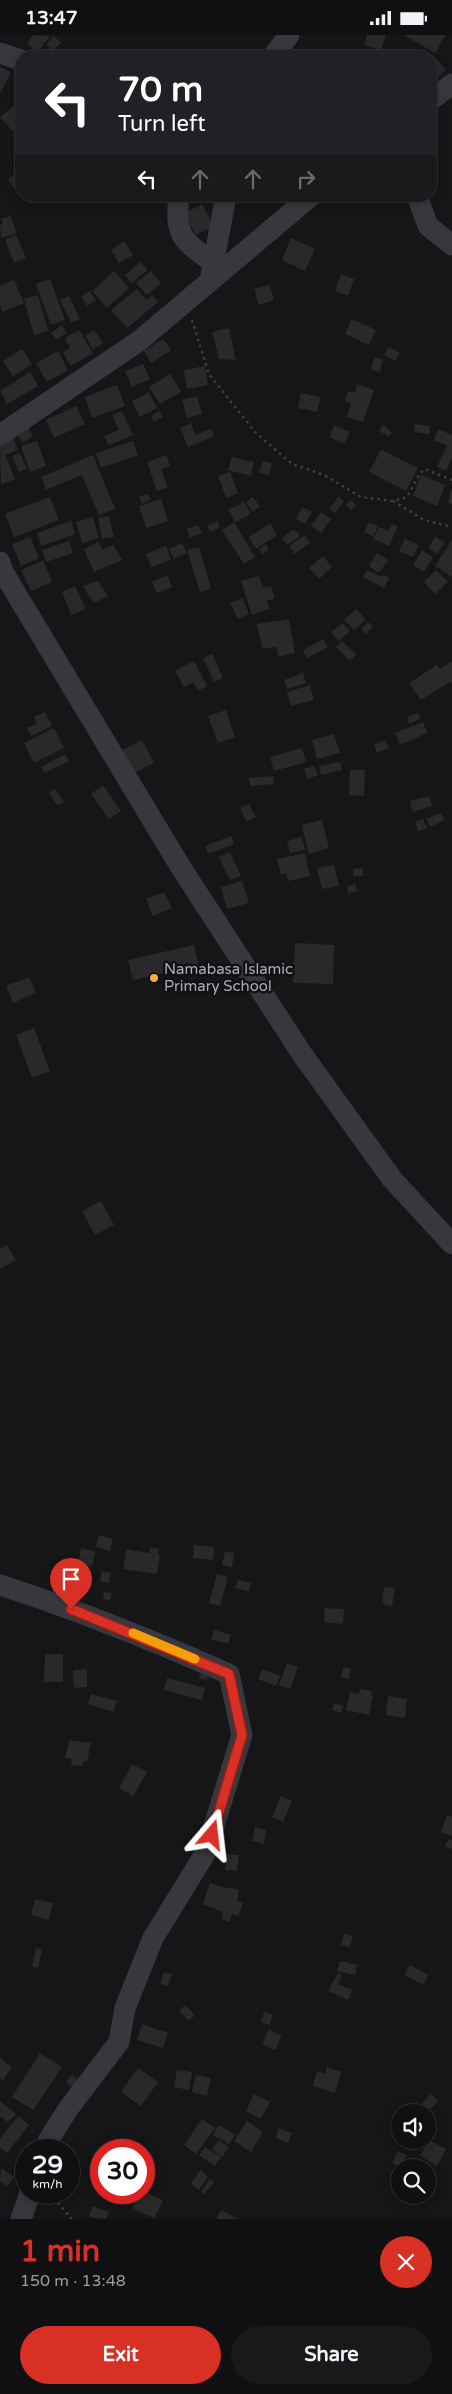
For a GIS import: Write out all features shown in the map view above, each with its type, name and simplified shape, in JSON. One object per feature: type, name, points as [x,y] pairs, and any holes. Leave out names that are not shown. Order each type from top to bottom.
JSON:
[{"type":"street","points":[[278,50],[289,35]]},
{"type":"street","points":[[0,53],[15,58]]},
{"type":"street","points":[[437,95],[452,84]]},
{"type":"street","points":[[179,202],[177,226],[187,242],[212,272]]},
{"type":"street","points":[[212,272],[225,202]]},
{"type":"street","points":[[0,435],[139,341],[188,299],[212,272],[303,202]]},
{"type":"street","points":[[419,202],[428,226],[452,245]]},
{"type":"street","points":[[1,570],[180,865],[302,1054],[392,1179],[452,1244]]},
{"type":"street","points":[[0,1585],[71,1609],[229,1674],[242,1735],[206,1852],[153,1937],[125,2008],[119,2042],[68,2109],[49,2139]]},
{"type":"street","points":[[21,2219],[26,2204]]},
{"type":"path","points":[[188,299],[193,325],[209,374],[255,432],[292,464],[324,475],[361,497],[393,501],[407,497],[420,473],[425,469],[452,480]]},
{"type":"path","points":[[393,501],[424,520],[452,527]]},
{"type":"path","points":[[59,2204],[72,2219]]},
{"type":"building","points":[[33,35],[50,36],[40,50],[35,50],[27,44]]},
{"type":"building","points":[[367,35],[386,35],[381,50],[364,45]]},
{"type":"building","points":[[404,35],[446,35],[437,50],[430,50]]},
{"type":"building","points":[[53,36],[61,42],[54,50],[46,45]]},
{"type":"building","points":[[437,60],[446,70],[437,78]]},
{"type":"building","points":[[0,67],[11,72],[0,94]]},
{"type":"building","points":[[15,104],[15,133],[0,118]]},
{"type":"building","points":[[15,174],[15,189],[8,179]]},
{"type":"building","points":[[202,204],[214,226],[196,235],[184,213]]},
{"type":"building","points":[[10,216],[17,233],[1,238],[0,225],[3,224],[1,219]]},
{"type":"building","points":[[16,235],[26,258],[14,263],[5,240]]},
{"type":"building","points":[[291,238],[315,249],[305,271],[282,260]]},
{"type":"building","points":[[124,241],[133,255],[119,263],[111,250]]},
{"type":"building","points":[[141,262],[148,270],[131,283],[125,275]]},
{"type":"building","points":[[114,271],[129,288],[107,308],[92,291]]},
{"type":"building","points":[[151,271],[161,283],[147,295],[136,283]]},
{"type":"building","points":[[341,274],[354,279],[348,296],[335,291]]},
{"type":"building","points":[[50,279],[65,320],[51,325],[36,284]]},
{"type":"building","points":[[14,280],[24,303],[3,312],[0,305],[0,286]]},
{"type":"building","points":[[270,285],[274,300],[259,305],[254,289]]},
{"type":"building","points":[[137,289],[146,300],[152,295],[158,302],[127,328],[111,310]]},
{"type":"building","points":[[90,291],[96,300],[87,306],[81,296]]},
{"type":"building","points":[[38,295],[48,331],[34,335],[24,299]]},
{"type":"building","points":[[69,296],[80,319],[71,322],[60,300]]},
{"type":"building","points":[[352,319],[376,330],[369,345],[345,334]]},
{"type":"building","points":[[62,325],[67,333],[56,340],[51,333]]},
{"type":"building","points":[[229,328],[236,360],[219,359],[212,332]]},
{"type":"building","points":[[79,330],[93,353],[71,366],[63,352],[70,348],[65,338]]},
{"type":"building","points":[[94,330],[103,343],[93,349],[85,336]]},
{"type":"building","points":[[163,339],[171,350],[151,363],[144,351]]},
{"type":"building","points":[[389,347],[400,353],[395,361],[384,355]]},
{"type":"building","points":[[22,349],[32,364],[13,376],[3,361]]},
{"type":"building","points":[[58,351],[68,370],[47,382],[36,363]]},
{"type":"building","points":[[374,357],[383,359],[380,372],[371,370]]},
{"type":"building","points":[[143,364],[150,379],[132,387],[125,371]]},
{"type":"building","points":[[205,366],[208,385],[187,389],[184,370]]},
{"type":"building","points":[[30,372],[38,386],[7,404],[0,391]]},
{"type":"building","points":[[170,374],[181,392],[160,404],[149,387]]},
{"type":"building","points":[[357,384],[374,390],[363,422],[347,417],[351,403],[345,401],[348,391],[355,393]]},
{"type":"building","points":[[117,385],[125,406],[92,418],[85,397]]},
{"type":"building","points":[[149,392],[157,408],[140,417],[132,401]]},
{"type":"building","points":[[301,393],[321,397],[317,412],[298,408]]},
{"type":"building","points":[[197,396],[202,414],[187,418],[182,400]]},
{"type":"building","points":[[76,406],[85,424],[54,438],[46,420]]},
{"type":"building","points":[[122,411],[133,435],[109,445],[104,436],[119,430],[112,415]]},
{"type":"building","points":[[160,411],[163,417],[154,422],[151,416]]},
{"type":"building","points":[[191,423],[195,435],[211,429],[214,436],[188,447],[180,428]]},
{"type":"building","points":[[415,424],[430,426],[429,434],[414,432]]},
{"type":"building","points":[[334,425],[350,432],[345,444],[329,437]]},
{"type":"building","points":[[383,425],[392,432],[389,437],[379,431]]},
{"type":"building","points":[[28,427],[33,436],[22,443],[17,434]]},
{"type":"building","points":[[438,429],[452,435],[452,458],[446,471],[437,467],[447,446],[434,440]]},
{"type":"building","points":[[13,438],[18,450],[5,455],[15,479],[1,485],[0,443]]},
{"type":"building","points":[[37,441],[46,466],[30,472],[21,446]]},
{"type":"building","points":[[133,441],[138,455],[101,468],[96,453]]},
{"type":"building","points":[[381,449],[418,468],[406,491],[369,472]]},
{"type":"building","points":[[20,453],[27,469],[19,472],[12,456]]},
{"type":"building","points":[[93,455],[115,509],[99,515],[82,475],[46,490],[41,477]]},
{"type":"building","points":[[166,455],[170,466],[161,469],[168,487],[157,491],[147,462]]},
{"type":"building","points":[[232,457],[254,462],[251,476],[228,470]]},
{"type":"building","points":[[263,461],[272,463],[269,475],[259,473]]},
{"type":"building","points":[[230,472],[238,493],[226,498],[218,476]]},
{"type":"building","points":[[421,475],[445,485],[437,506],[413,496]]},
{"type":"building","points":[[452,490],[452,504],[448,503]]},
{"type":"building","points":[[148,494],[151,500],[142,504],[139,497]]},
{"type":"building","points":[[50,497],[59,520],[14,537],[5,514]]},
{"type":"building","points":[[253,497],[260,507],[252,512],[246,502]]},
{"type":"building","points":[[338,497],[344,501],[335,513],[329,509]]},
{"type":"building","points":[[161,499],[168,521],[146,528],[139,506]]},
{"type":"building","points":[[350,500],[356,505],[352,510],[345,505]]},
{"type":"building","points":[[244,502],[251,514],[235,522],[228,510]]},
{"type":"building","points":[[302,507],[312,512],[305,524],[296,519]]},
{"type":"building","points":[[321,512],[331,519],[321,533],[311,526]]},
{"type":"building","points":[[109,516],[114,537],[102,539],[98,518]]},
{"type":"building","points":[[93,517],[99,538],[82,543],[76,522]]},
{"type":"building","points":[[71,521],[75,534],[41,546],[37,533]]},
{"type":"building","points":[[217,521],[220,527],[210,532],[207,526]]},
{"type":"building","points":[[234,522],[255,557],[244,564],[222,530]]},
{"type":"building","points":[[369,522],[378,526],[373,536],[364,532]]},
{"type":"building","points":[[270,523],[277,535],[256,549],[249,537]]},
{"type":"building","points":[[391,524],[398,526],[389,546],[373,539],[379,527],[388,531]]},
{"type":"building","points":[[198,525],[202,533],[190,538],[187,529]]},
{"type":"building","points":[[294,529],[300,536],[287,545],[282,538]]},
{"type":"building","points":[[305,535],[310,543],[294,554],[289,546]]},
{"type":"building","points":[[30,537],[39,558],[21,566],[12,544]]},
{"type":"building","points":[[435,537],[445,542],[437,554],[428,548]]},
{"type":"building","points":[[405,539],[419,545],[413,557],[399,551]]},
{"type":"building","points":[[452,540],[452,577],[435,566]]},
{"type":"building","points":[[69,541],[73,553],[46,562],[42,550]]},
{"type":"building","points":[[99,542],[102,550],[113,545],[122,560],[94,572],[84,549]]},
{"type":"building","points":[[182,543],[187,553],[174,559],[169,549]]},
{"type":"building","points":[[266,544],[269,549],[263,554],[259,550]]},
{"type":"building","points":[[166,546],[171,560],[151,567],[146,554]]},
{"type":"building","points":[[199,547],[211,588],[200,592],[187,550]]},
{"type":"building","points":[[422,550],[433,557],[424,572],[413,565]]},
{"type":"building","points":[[377,553],[388,560],[379,573],[369,566]]},
{"type":"building","points":[[323,556],[332,567],[319,579],[309,568]]},
{"type":"building","points":[[43,560],[52,582],[31,591],[21,570]]},
{"type":"building","points":[[367,570],[382,577],[383,574],[389,578],[384,588],[363,577]]},
{"type":"building","points":[[436,570],[448,582],[435,594],[424,582]]},
{"type":"building","points":[[167,575],[172,587],[157,593],[152,582]]},
{"type":"building","points":[[259,576],[263,588],[271,586],[275,598],[267,601],[270,609],[252,615],[241,581]]},
{"type":"building","points":[[98,581],[108,596],[94,603],[83,586]]},
{"type":"building","points":[[75,586],[86,609],[71,615],[62,592]]},
{"type":"building","points":[[242,598],[249,614],[238,619],[230,603]]},
{"type":"building","points":[[356,609],[366,620],[354,630],[344,620]]},
{"type":"building","points":[[289,619],[295,653],[278,657],[276,647],[262,649],[257,624]]},
{"type":"building","points":[[368,622],[373,626],[366,634],[361,629]]},
{"type":"building","points":[[343,623],[350,631],[339,641],[331,632]]},
{"type":"building","points":[[323,639],[328,647],[307,658],[303,650]]},
{"type":"building","points":[[342,641],[356,654],[350,661],[336,647]]},
{"type":"building","points":[[212,654],[223,678],[214,682],[203,658]]},
{"type":"building","points":[[194,661],[207,686],[198,691],[193,682],[184,687],[175,671]]},
{"type":"building","points":[[452,661],[452,682],[450,683],[443,672],[449,682],[421,700],[409,683],[437,665],[440,669]]},
{"type":"building","points":[[303,673],[306,683],[287,689],[284,680]]},
{"type":"building","points":[[310,685],[314,700],[291,706],[287,692]]},
{"type":"building","points":[[226,710],[235,737],[218,743],[208,716]]},
{"type":"building","points":[[45,712],[52,726],[31,736],[27,728],[37,724],[34,717]]},
{"type":"building","points":[[418,713],[420,719],[409,724],[407,717]]},
{"type":"building","points":[[423,722],[427,733],[400,745],[395,733]]},
{"type":"building","points":[[54,728],[64,748],[34,763],[24,743]]},
{"type":"building","points":[[334,734],[340,753],[317,759],[312,740]]},
{"type":"building","points":[[142,740],[154,763],[134,773],[122,750]]},
{"type":"building","points":[[385,740],[389,748],[377,753],[374,745]]},
{"type":"building","points":[[302,748],[306,762],[274,771],[270,757]]},
{"type":"building","points":[[65,754],[69,761],[45,773],[41,767]]},
{"type":"building","points":[[340,762],[342,770],[321,775],[319,766]]},
{"type":"building","points":[[314,766],[318,775],[308,779],[304,769]]},
{"type":"building","points":[[350,770],[365,770],[364,796],[349,795]]},
{"type":"building","points":[[273,776],[274,784],[250,786],[249,778]]},
{"type":"building","points":[[103,785],[121,811],[109,819],[91,794]]},
{"type":"building","points":[[55,789],[64,802],[58,806],[49,793]]},
{"type":"building","points":[[429,796],[432,806],[413,812],[410,801]]},
{"type":"building","points":[[249,804],[256,817],[247,822],[240,808]]},
{"type":"building","points":[[441,813],[445,820],[430,827],[426,819]]},
{"type":"building","points":[[423,819],[427,828],[418,831],[415,822]]},
{"type":"building","points":[[322,820],[329,848],[309,854],[302,825]]},
{"type":"building","points":[[231,836],[234,844],[208,854],[205,846]]},
{"type":"building","points":[[302,837],[305,850],[290,853],[287,841]]},
{"type":"building","points":[[230,852],[241,876],[230,880],[219,857]]},
{"type":"building","points":[[305,853],[310,876],[288,881],[286,873],[281,875],[277,859]]},
{"type":"building","points":[[334,865],[339,886],[322,889],[317,868]]},
{"type":"building","points":[[363,868],[363,876],[353,876],[353,869]]},
{"type":"building","points":[[242,881],[249,903],[227,909],[221,887]]},
{"type":"building","points":[[356,884],[357,891],[348,893],[347,886]]},
{"type":"building","points":[[164,892],[172,908],[153,916],[146,899]]},
{"type":"building","points":[[295,943],[334,945],[333,984],[293,983]]},
{"type":"building","points":[[194,945],[199,965],[133,980],[128,960]]},
{"type":"building","points":[[29,977],[36,993],[13,1003],[6,986]]},
{"type":"building","points":[[34,1028],[50,1071],[32,1078],[16,1035]]},
{"type":"building","points":[[101,1201],[114,1225],[95,1235],[82,1211]]},
{"type":"building","points":[[7,1245],[16,1260],[0,1269],[0,1249]]},
{"type":"building","points":[[99,1535],[113,1539],[110,1551],[96,1547]]},
{"type":"building","points":[[194,1545],[214,1547],[213,1560],[193,1558]]},
{"type":"building","points":[[150,1547],[159,1549],[157,1574],[123,1569],[126,1549],[149,1553]]},
{"type":"building","points":[[81,1548],[95,1551],[92,1567],[78,1564]]},
{"type":"building","points":[[225,1551],[234,1553],[232,1567],[222,1565]]},
{"type":"building","points":[[102,1571],[111,1573],[109,1583],[100,1581]]},
{"type":"building","points":[[217,1574],[228,1577],[220,1606],[209,1603]]},
{"type":"building","points":[[238,1580],[251,1583],[249,1591],[235,1588]]},
{"type":"building","points":[[75,1581],[81,1582],[79,1590],[74,1589]]},
{"type":"building","points":[[384,1587],[395,1588],[392,1606],[382,1604]]},
{"type":"building","points":[[104,1592],[112,1593],[110,1601],[103,1599]]},
{"type":"building","points":[[325,1608],[344,1609],[343,1624],[324,1622]]},
{"type":"building","points":[[214,1630],[231,1635],[228,1644],[211,1639]]},
{"type":"building","points":[[45,1654],[63,1654],[63,1682],[44,1682]]},
{"type":"building","points":[[287,1663],[298,1667],[290,1689],[279,1685]]},
{"type":"building","points":[[343,1667],[351,1669],[349,1679],[341,1677]]},
{"type":"building","points":[[87,1669],[87,1687],[74,1688],[73,1670]]},
{"type":"building","points":[[201,1669],[209,1670],[207,1680],[199,1679]]},
{"type":"building","points":[[262,1669],[280,1676],[276,1686],[258,1679]]},
{"type":"building","points":[[167,1678],[205,1688],[202,1700],[164,1690]]},
{"type":"building","points":[[360,1689],[372,1691],[371,1695],[373,1696],[369,1715],[346,1710],[350,1692],[359,1694]]},
{"type":"building","points":[[91,1694],[117,1701],[114,1712],[88,1704]]},
{"type":"building","points":[[388,1696],[407,1699],[405,1718],[386,1715]]},
{"type":"building","points":[[334,1703],[343,1706],[341,1713],[332,1710]]},
{"type":"building","points":[[69,1740],[91,1743],[87,1762],[83,1761],[82,1766],[71,1765],[72,1759],[65,1758]]},
{"type":"building","points":[[132,1764],[147,1772],[133,1796],[119,1788]]},
{"type":"building","points":[[281,1796],[292,1801],[283,1822],[272,1817]]},
{"type":"building","points":[[447,1815],[452,1817],[452,1836],[441,1832]]},
{"type":"building","points":[[255,1827],[266,1830],[264,1844],[252,1841]]},
{"type":"building","points":[[449,1839],[452,1840],[452,1849],[445,1846]]},
{"type":"building","points":[[226,1854],[239,1855],[237,1871],[225,1870]]},
{"type":"building","points":[[210,1883],[239,1890],[237,1901],[243,1903],[238,1916],[232,1914],[229,1922],[221,1919],[223,1912],[203,1904]]},
{"type":"building","points":[[35,1899],[53,1903],[49,1920],[31,1915]]},
{"type":"building","points":[[344,1934],[353,1936],[350,1947],[341,1945]]},
{"type":"building","points":[[36,1948],[42,1949],[38,1968],[32,1967]]},
{"type":"building","points":[[340,1961],[357,1965],[355,1975],[337,1971]]},
{"type":"building","points":[[410,1965],[428,1975],[423,1985],[404,1975]]},
{"type":"building","points":[[164,1972],[172,1974],[168,1986],[160,1984]]},
{"type":"building","points":[[338,1973],[342,1975],[338,1984],[352,1990],[348,2000],[328,1991]]},
{"type":"building","points":[[185,2005],[195,2015],[189,2021],[179,2011]]},
{"type":"building","points":[[264,2012],[273,2014],[270,2025],[261,2022]]},
{"type":"building","points":[[142,2024],[168,2033],[163,2048],[137,2040]]},
{"type":"building","points":[[269,2029],[282,2036],[275,2050],[262,2044]]},
{"type":"building","points":[[40,2053],[62,2067],[33,2110],[12,2097]]},
{"type":"building","points":[[0,2058],[12,2067],[3,2080],[0,2078]]},
{"type":"building","points":[[327,2067],[341,2072],[335,2093],[313,2086],[317,2071],[325,2074]]},
{"type":"building","points":[[138,2068],[158,2082],[141,2106],[121,2092]]},
{"type":"building","points":[[177,2070],[192,2072],[189,2090],[174,2087]]},
{"type":"building","points":[[72,2075],[81,2082],[75,2090],[66,2082]]},
{"type":"building","points":[[196,2075],[211,2078],[207,2096],[192,2092]]},
{"type":"building","points":[[254,2094],[270,2102],[261,2119],[246,2111]]},
{"type":"building","points":[[431,2094],[438,2101],[435,2104],[422,2103]]},
{"type":"building","points":[[0,2101],[16,2114],[8,2122],[0,2116]]},
{"type":"building","points":[[18,2116],[29,2125],[18,2139],[15,2139],[15,2143],[7,2153],[0,2147],[0,2139]]},
{"type":"building","points":[[202,2119],[215,2128],[196,2154],[184,2145]]},
{"type":"building","points":[[247,2121],[263,2132],[251,2152],[234,2141]]},
{"type":"building","points":[[219,2125],[235,2135],[229,2144],[213,2135]]},
{"type":"building","points":[[279,2128],[292,2133],[288,2143],[276,2138]]},
{"type":"building","points":[[219,2140],[229,2147],[222,2157],[212,2149]]},
{"type":"building","points":[[436,2144],[446,2149],[437,2166],[436,2159],[425,2159],[420,2156],[424,2149],[436,2149]]},
{"type":"building","points":[[205,2147],[221,2157],[215,2166],[199,2155]]},
{"type":"building","points":[[398,2151],[407,2155],[405,2159],[394,2159]]},
{"type":"building","points":[[1,2168],[14,2177],[7,2186],[0,2181]]},
{"type":"building","points":[[200,2170],[208,2176],[199,2190],[191,2184]]},
{"type":"building","points":[[210,2179],[214,2183],[204,2194],[201,2191]]},
{"type":"building","points":[[155,2197],[163,2201],[154,2218],[132,2208],[134,2204],[155,2204]]},
{"type":"building","points":[[93,2206],[109,2212],[106,2219],[89,2217]]},
{"type":"building","points":[[221,2210],[238,2219],[216,2219]]},
{"type":"slow traffic","points":[[133,1633],[195,1659]]},
{"type":"place","name":"Namabasa Islamic Primary School","points":[[154,978]]},
{"type":"route","points":[[71,1609],[229,1674],[242,1735],[212,1835]]}]
